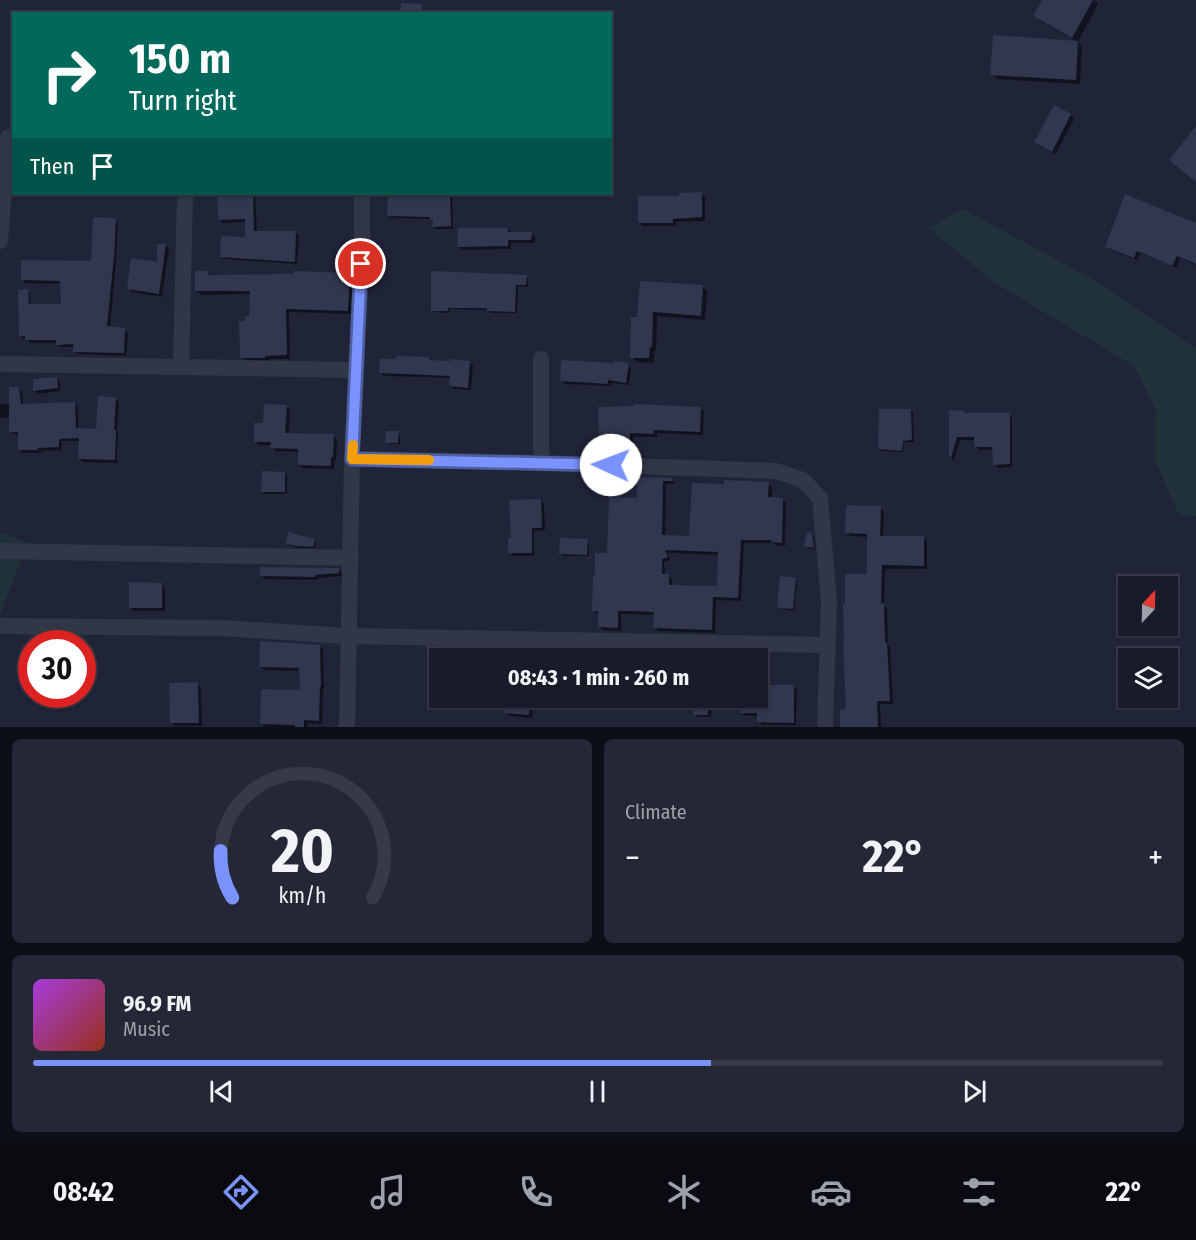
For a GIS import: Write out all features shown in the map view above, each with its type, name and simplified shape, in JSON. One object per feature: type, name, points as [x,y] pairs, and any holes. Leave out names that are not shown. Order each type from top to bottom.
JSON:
[{"type":"street","points":[[0,241],[8,137]]},
{"type":"street","points":[[181,367],[185,195]]},
{"type":"street","points":[[346,727],[352,459],[362,246],[362,195]]},
{"type":"street","points":[[541,359],[541,463]]},
{"type":"street","points":[[0,364],[355,370]]},
{"type":"street","points":[[352,459],[776,471],[803,480],[820,498],[829,602],[825,727]]},
{"type":"street","points":[[0,551],[350,558]]},
{"type":"street","points":[[0,626],[221,628],[347,636],[827,645]]},
{"type":"shaded area","points":[[963,209],[1098,282],[1196,349],[1196,516],[1179,515],[1156,463],[1156,411],[1134,366],[995,283],[928,228]]},
{"type":"shaded area","points":[[0,532],[28,543],[0,614]]},
{"type":"building","points":[[1042,0],[1093,0],[1072,38],[1033,16]]},
{"type":"building","points":[[401,3],[422,4],[421,12],[400,12]]},
{"type":"building","points":[[993,35],[1078,41],[1076,80],[990,75]]},
{"type":"building","points":[[1054,105],[1071,114],[1052,152],[1034,142]]},
{"type":"building","points":[[1196,126],[1196,182],[1169,160]]},
{"type":"building","points":[[702,192],[702,217],[673,219],[673,223],[638,223],[638,196],[679,196],[679,193]]},
{"type":"building","points":[[1125,194],[1196,223],[1196,264],[1177,256],[1172,266],[1137,251],[1134,258],[1105,247]]},
{"type":"building","points":[[217,195],[253,195],[254,231],[296,231],[295,262],[220,257],[221,236],[245,237],[245,219],[218,220]]},
{"type":"building","points":[[388,195],[450,195],[451,226],[432,227],[433,220],[430,220],[430,217],[387,216]]},
{"type":"building","points":[[93,217],[116,218],[107,326],[125,328],[124,353],[73,352],[73,344],[56,345],[56,340],[25,340],[25,336],[19,336],[18,290],[28,289],[29,304],[61,304],[60,281],[21,280],[21,260],[91,261]]},
{"type":"building","points":[[458,228],[508,228],[508,232],[532,232],[531,240],[508,240],[508,246],[457,247]]},
{"type":"building","points":[[157,244],[166,244],[159,294],[127,289],[131,258],[157,262]]},
{"type":"building","points":[[195,271],[208,271],[208,275],[294,274],[294,271],[350,273],[348,311],[286,309],[287,355],[240,358],[239,321],[245,321],[245,316],[249,316],[250,291],[195,291]]},
{"type":"building","points":[[431,271],[527,275],[526,285],[516,285],[515,312],[487,311],[487,308],[448,308],[448,311],[431,311]]},
{"type":"building","points":[[640,281],[703,285],[701,316],[653,312],[652,347],[650,347],[649,358],[630,358],[631,317],[637,317]]},
{"type":"building","points":[[397,356],[429,357],[429,360],[470,361],[468,388],[449,386],[450,376],[379,373],[380,359],[396,359]]},
{"type":"building","points":[[561,360],[629,363],[626,383],[608,380],[608,384],[560,381]]},
{"type":"building","points":[[57,377],[58,388],[33,391],[33,379]]},
{"type":"building","points":[[9,387],[19,387],[21,404],[75,402],[76,428],[96,429],[98,396],[116,398],[115,460],[78,459],[79,438],[59,439],[59,447],[18,450],[18,432],[9,432]]},
{"type":"building","points":[[264,404],[287,405],[285,433],[334,434],[331,466],[298,465],[298,449],[270,448],[271,442],[254,442],[254,423],[263,423]]},
{"type":"building","points":[[634,404],[701,407],[700,432],[654,430],[654,434],[630,433],[630,441],[599,441],[598,407],[634,406]]},
{"type":"building","points":[[879,409],[911,409],[912,440],[903,441],[902,451],[878,449]]},
{"type":"building","points":[[949,410],[965,411],[965,413],[1010,413],[1010,464],[993,465],[992,447],[974,447],[974,437],[957,437],[951,457],[949,457]]},
{"type":"building","points":[[386,431],[399,431],[398,443],[385,443]]},
{"type":"building","points":[[262,471],[285,472],[285,492],[261,492]]},
{"type":"building","points":[[633,477],[672,478],[672,481],[663,481],[662,535],[689,536],[692,483],[724,484],[724,480],[769,482],[768,497],[783,498],[782,543],[771,542],[771,540],[741,540],[738,598],[713,597],[712,630],[653,628],[654,612],[628,611],[618,611],[618,628],[598,627],[598,611],[592,611],[595,553],[607,553],[609,497],[637,498],[637,481],[633,481]],"holes":[[[665,550],[718,552],[717,586],[669,585],[669,574],[662,574],[662,559],[668,557]]]},
{"type":"building","points":[[541,499],[542,528],[532,528],[532,553],[508,553],[508,538],[511,538],[509,500]]},
{"type":"building","points":[[846,505],[881,506],[880,536],[924,536],[924,566],[882,565],[881,603],[884,603],[890,701],[877,701],[878,727],[840,727],[840,710],[846,709],[843,643],[845,574],[867,574],[867,534],[845,533]]},
{"type":"building","points":[[288,532],[315,539],[313,547],[286,544]]},
{"type":"building","points":[[807,532],[812,533],[814,548],[804,546]]},
{"type":"building","points":[[560,538],[588,539],[587,555],[559,554]]},
{"type":"building","points":[[260,567],[339,568],[339,573],[315,575],[315,577],[260,576]]},
{"type":"building","points":[[780,576],[796,578],[793,609],[777,608]]},
{"type":"building","points":[[129,582],[162,583],[162,608],[129,608]]},
{"type":"building","points":[[260,641],[320,645],[319,721],[304,720],[304,727],[260,724],[261,689],[300,690],[299,668],[259,667]]},
{"type":"building","points":[[198,682],[199,723],[170,723],[169,683]]},
{"type":"building","points":[[768,685],[794,685],[794,723],[757,722],[757,713],[740,713],[740,708],[768,708]]},
{"type":"building","points":[[504,708],[529,708],[529,715],[504,713]]},
{"type":"building","points":[[693,708],[708,708],[708,715],[693,715]]},
{"type":"slow traffic","points":[[353,445],[352,459],[429,460]]},
{"type":"route","points":[[361,264],[352,459],[611,465]]}]
